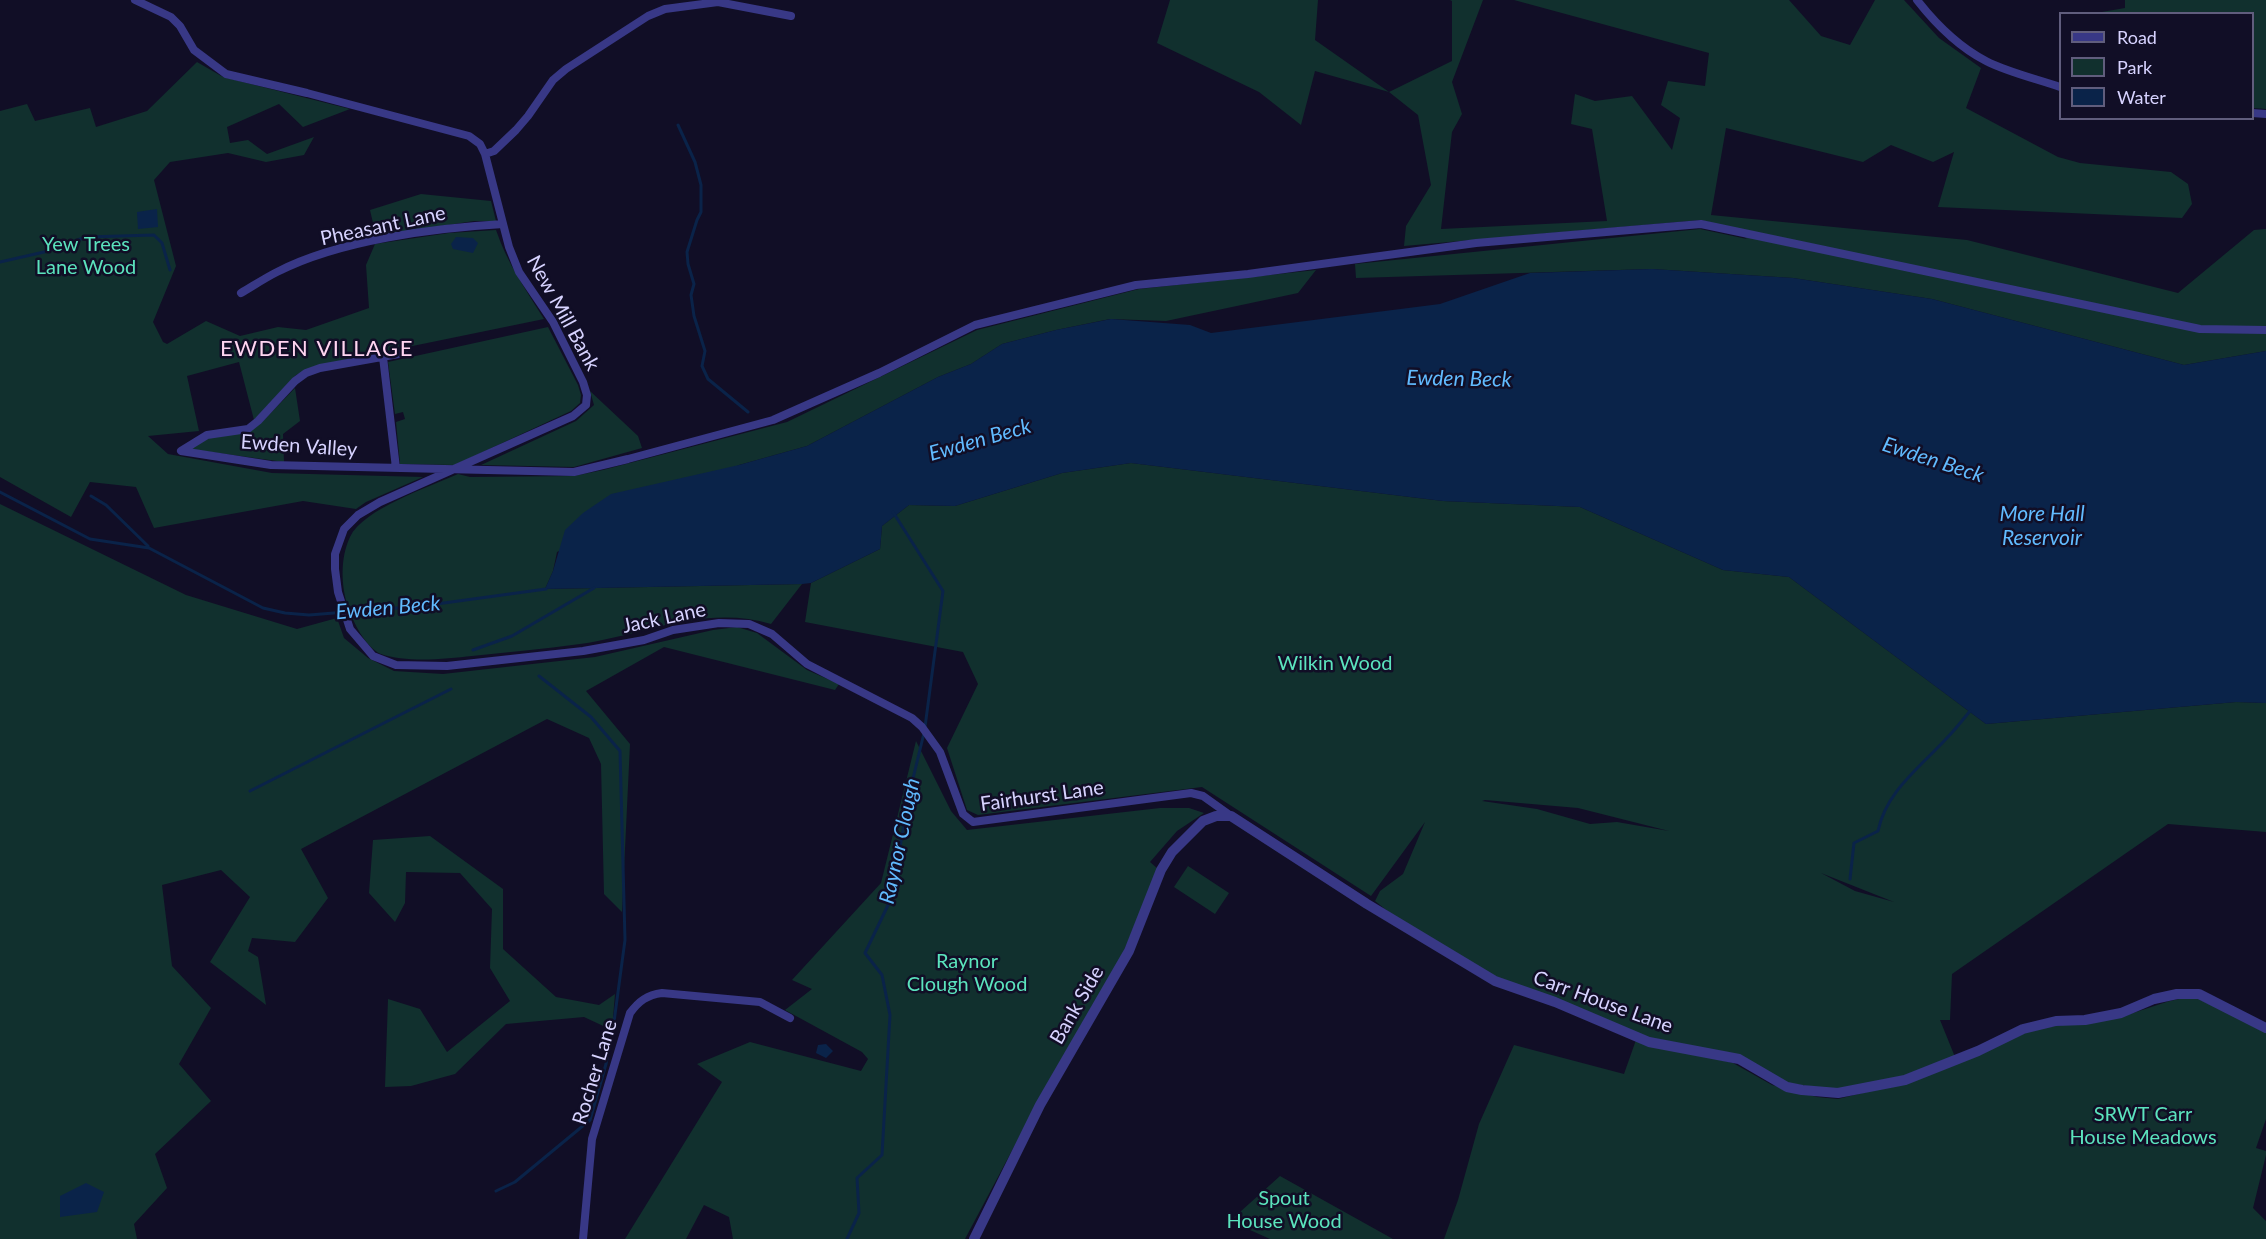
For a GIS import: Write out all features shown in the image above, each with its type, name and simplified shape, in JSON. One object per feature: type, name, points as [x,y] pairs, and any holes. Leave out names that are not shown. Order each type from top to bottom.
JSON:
[{"type":"street","points":[[135,0],[171,17],[180,26],[194,50],[226,74],[469,136],[480,144],[485,154],[494,151],[528,117],[553,80],[566,69],[648,16],[666,9],[718,2],[791,16]]},
{"type":"street","points":[[1917,0],[1945,31],[1986,61],[2059,86]]},
{"type":"street","name":"New Mill Bank","points":[[434,665],[396,665],[373,656],[350,629],[338,592],[335,554],[341,535],[351,521],[380,502],[573,416],[586,405],[587,395],[583,382],[553,322],[519,272],[509,247],[485,154]]},
{"type":"street","name":"Pheasant Lane","points":[[241,293],[278,271],[315,256],[366,242],[467,226],[503,224]]},
{"type":"street","name":"Ewden Valley","points":[[404,353],[320,368],[306,373],[295,381],[258,422],[248,429],[207,435],[181,451],[271,465],[574,472],[773,420],[879,373],[975,325],[1136,285],[1248,274],[1476,243],[1701,224],[2200,329],[2266,330]]},
{"type":"street","points":[[383,357],[396,468]]},
{"type":"street","name":"Jack Lane","points":[[434,665],[447,666],[583,651],[644,640],[673,630],[718,623],[749,624],[772,634],[807,664],[912,718]]},
{"type":"street","name":"Fairhurst Lane","points":[[912,718],[922,727],[940,752],[963,814],[973,822],[1191,794],[1203,796],[1231,816]]},
{"type":"street","name":"Bank Side","points":[[974,1239],[1040,1105],[1129,951],[1161,870],[1172,852],[1203,821],[1216,816],[1231,816]]},
{"type":"street","name":"Carr House Lane","points":[[1231,816],[1367,904],[1495,981],[1555,1002],[1649,1042],[1739,1059],[1787,1087],[1838,1093],[1905,1080],[1978,1051],[2023,1029],[2056,1021],[2085,1020],[2121,1013],[2154,999],[2177,994],[2199,994],[2266,1028]]},
{"type":"street","name":"Rocher Lane","points":[[583,1239],[592,1139],[630,1013],[638,1003],[651,994],[662,993],[760,1002],[790,1018]]},
{"type":"green space","points":[[1170,0],[1318,0],[1315,40],[1389,92],[1315,71],[1301,125],[1259,92],[1157,43]]},
{"type":"green space","points":[[1450,0],[1483,0],[1452,82],[1462,114],[1452,132],[1441,229],[1607,221],[1592,129],[1571,124],[1575,94],[1595,101],[1632,96],[1672,150],[1680,118],[1661,105],[1668,81],[1705,86],[1709,53],[1514,0],[1789,0],[1821,36],[1850,45],[1875,0],[1904,0],[1939,38],[1981,68],[1966,108],[2058,157],[2080,163],[2171,172],[2188,184],[2192,204],[2182,218],[1938,207],[1954,152],[1933,162],[1891,145],[1863,162],[1726,128],[1711,215],[1967,240],[2178,293],[2254,230],[2266,229],[2266,351],[2184,365],[1932,299],[1793,278],[1652,269],[1356,278],[1355,264],[1700,229],[1747,239],[1733,228],[1701,220],[1404,246],[1406,226],[1431,185],[1418,115],[1389,92],[1452,61],[1452,1]]},
{"type":"green space","points":[[2125,0],[2266,0],[2266,109],[2254,108],[2254,12],[2102,12],[2125,8]]},
{"type":"green space","name":"Yew Trees Lane Wood","points":[[197,62],[223,77],[350,109],[303,127],[279,104],[227,127],[230,143],[248,140],[267,154],[314,137],[304,155],[266,162],[228,153],[170,162],[154,180],[176,266],[153,322],[163,342],[167,344],[206,321],[240,336],[278,327],[306,330],[369,308],[366,265],[375,244],[449,233],[496,230],[511,265],[544,319],[320,365],[296,375],[254,420],[239,362],[187,376],[199,431],[148,436],[168,454],[272,473],[423,477],[366,502],[356,509],[303,501],[154,528],[136,487],[90,482],[71,517],[0,477],[0,111],[27,104],[35,121],[90,108],[96,127],[147,111]]},
{"type":"green space","points":[[421,194],[491,201],[496,221],[474,221],[376,236],[370,210]]},
{"type":"green space","points":[[1316,270],[1298,293],[1166,321],[1110,319],[1002,344],[971,364],[938,377],[807,446],[739,465],[557,552],[553,571],[545,589],[802,584],[771,624],[723,617],[699,619],[580,644],[426,660],[402,659],[375,651],[361,634],[348,607],[343,581],[344,554],[350,537],[357,527],[382,508],[458,474],[470,477],[574,476],[603,470],[787,422],[977,330],[1139,289]]},
{"type":"green space","points":[[548,327],[578,385],[581,395],[580,403],[571,411],[455,465],[400,464],[396,422],[405,419],[403,412],[395,414],[388,362]]},
{"type":"green space","points":[[295,388],[300,421],[283,434],[284,462],[189,449],[209,437],[262,422]]},
{"type":"green space","points":[[590,391],[638,436],[642,448],[574,467],[481,465],[576,421],[594,405]]},
{"type":"green space","name":"Wilkin Wood","points":[[1131,463],[1443,501],[1580,507],[1723,570],[1789,577],[1986,724],[2236,702],[2266,703],[2266,832],[2168,824],[1952,974],[1950,1020],[1940,1020],[1955,1057],[1903,1077],[1839,1091],[1782,1082],[1753,1066],[1645,1038],[1485,972],[1390,913],[1375,901],[1380,891],[1403,874],[1425,822],[1371,896],[1202,787],[978,815],[967,810],[947,748],[978,684],[963,652],[805,622],[811,583],[880,549],[882,526],[909,505],[955,506],[1062,473]],"holes":[[[1482,801],[1578,808],[1669,831],[1617,822],[1590,824],[1537,809]],[[1821,873],[1894,902],[1855,891]]]},
{"type":"green space","points":[[0,504],[186,595],[297,629],[337,618],[344,638],[368,658],[394,671],[443,674],[595,657],[713,630],[737,627],[757,633],[807,670],[839,684],[835,690],[664,647],[586,691],[630,744],[622,912],[604,894],[601,764],[589,738],[547,719],[301,849],[328,898],[295,942],[252,938],[248,951],[258,957],[266,1005],[210,962],[250,897],[221,870],[162,885],[172,966],[211,1008],[179,1064],[211,1101],[155,1154],[167,1188],[134,1224],[137,1239],[0,1239]]},
{"type":"green space","name":"Raynor Clough Wood","points":[[916,741],[951,811],[967,830],[1160,808],[1189,808],[1204,813],[1177,831],[1150,862],[1158,869],[1123,953],[1050,1079],[965,1239],[733,1239],[729,1217],[704,1205],[686,1239],[625,1239],[722,1082],[697,1064],[750,1042],[861,1071],[868,1059],[862,1052],[785,1010],[812,989],[792,980],[881,883]]},
{"type":"green space","points":[[430,836],[503,889],[503,949],[556,997],[599,1005],[615,994],[612,1030],[584,1017],[506,1024],[455,1074],[411,1086],[385,1087],[388,999],[420,1009],[447,1052],[510,1001],[490,968],[492,909],[460,873],[406,872],[405,903],[395,922],[369,893],[373,840]]},
{"type":"green space","points":[[1188,866],[1229,893],[1215,914],[1174,887]]},
{"type":"green space","name":"SRWT Carr House Meadows","points":[[2194,997],[2266,1033],[2266,1119],[2256,1148],[2266,1151],[2266,1155],[2253,1208],[2266,1221],[2266,1239],[1444,1239],[1458,1200],[1479,1124],[1514,1045],[1624,1074],[1636,1040],[1733,1063],[1772,1085],[1817,1097],[1838,1099],[1907,1082],[2024,1032],[2114,1018]]},
{"type":"green space","name":"Spout House Wood","points":[[1280,1176],[1393,1239],[1270,1239],[1230,1221]]},
{"type":"water","points":[[157,209],[158,227],[138,229],[137,212]]},
{"type":"water","points":[[456,237],[473,238],[478,243],[473,253],[453,249],[451,244]]},
{"type":"water","name":"More Hall Reservoir","points":[[1652,269],[1793,278],[1932,299],[2184,365],[2266,351],[2266,703],[2236,702],[1986,724],[1789,577],[1723,570],[1580,507],[1443,501],[1131,463],[1062,473],[955,506],[909,505],[882,526],[880,549],[811,583],[545,589],[565,530],[583,513],[611,494],[739,465],[807,446],[938,377],[971,364],[1002,344],[1111,319],[1190,325],[1211,333],[1440,304],[1530,273]]},
{"type":"water","points":[[826,1044],[833,1051],[826,1058],[816,1053],[818,1045]]},
{"type":"water","points":[[86,1183],[104,1192],[97,1212],[60,1217],[60,1196]]},
{"type":"waterway","points":[[678,125],[695,162],[701,185],[701,212],[687,252],[694,284],[691,295],[694,316],[705,351],[702,366],[708,379],[748,412]]},
{"type":"waterway","points":[[0,262],[44,252],[86,237],[154,235],[162,243],[170,270]]},
{"type":"waterway","name":"Ewden Beck","points":[[0,492],[90,539],[149,548],[263,608],[285,613],[309,615],[422,606],[546,589]]},
{"type":"waterway","name":"Ewden Beck","points":[[91,496],[106,505],[148,546]]},
{"type":"waterway","name":"Raynor Clough","points":[[893,512],[943,591],[925,727]]},
{"type":"waterway","name":"Ewden Beck","points":[[473,650],[512,636],[594,588]]},
{"type":"waterway","points":[[496,1191],[515,1182],[590,1120],[606,1064],[625,940],[620,751],[591,717],[539,676]]},
{"type":"waterway","points":[[250,791],[451,689]]},
{"type":"waterway","points":[[1850,879],[1854,843],[1878,831],[1882,817],[1896,792],[1970,711]]},
{"type":"waterway","name":"Raynor Clough","points":[[847,1239],[859,1213],[857,1178],[882,1155],[890,1015],[882,975],[865,953],[891,899],[909,795],[924,733]]},
{"type":"district","name":"EWDEN VILLAGE","points":[[317,349]]}]
